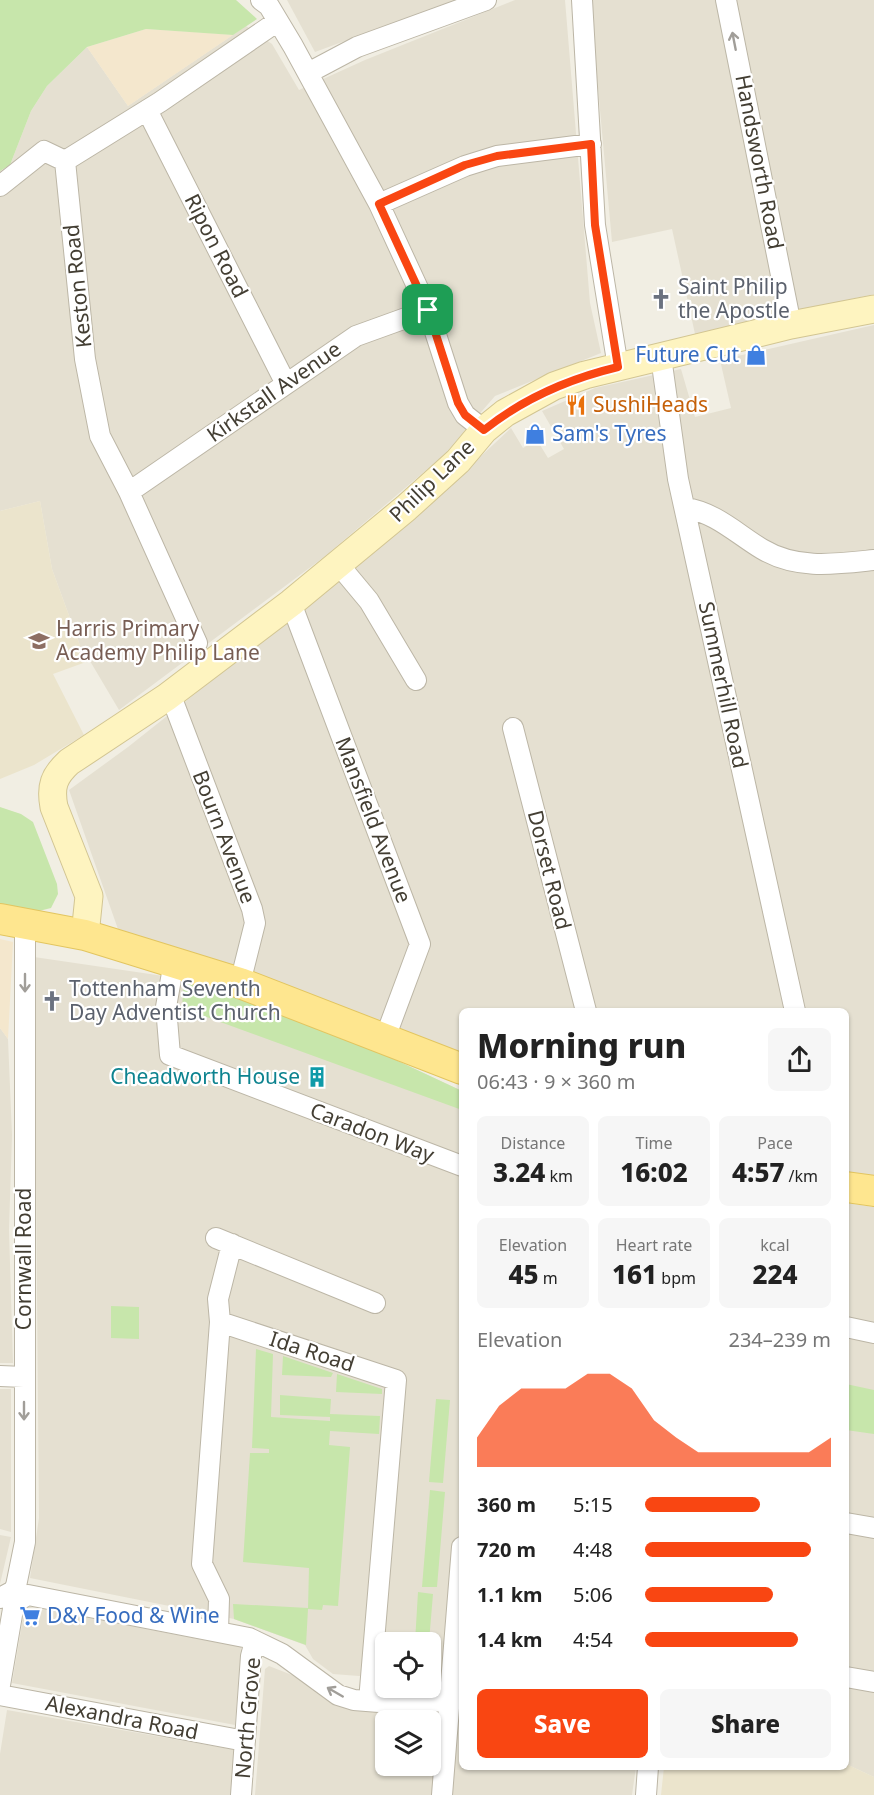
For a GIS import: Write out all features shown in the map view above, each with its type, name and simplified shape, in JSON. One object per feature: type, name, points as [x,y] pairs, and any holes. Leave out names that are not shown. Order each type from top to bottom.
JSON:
[{"type":"main road","name":"Philip Lane","points":[[85,935],[89,896],[60,824],[51,792],[57,773],[69,762],[167,697],[339,565],[458,461],[484,430],[506,413],[554,386],[618,367],[791,325],[874,309]]},
{"type":"main road","points":[[12,922],[85,935],[240,983],[459,1068]]},
{"type":"main road","points":[[849,1188],[874,1191]]},
{"type":"street","points":[[261,0],[278,21],[379,204],[428,310],[458,403],[465,415],[484,430]]},
{"type":"street","points":[[582,0],[595,225],[618,367]]},
{"type":"street","name":"Handsworth Road","points":[[726,0],[791,325]]},
{"type":"street","points":[[308,73],[357,47],[477,1]]},
{"type":"street","points":[[0,186],[44,151],[65,161],[147,110],[278,21]]},
{"type":"street","name":"Ripon Road","points":[[147,110],[285,382]]},
{"type":"street","points":[[379,204],[465,165],[497,156],[591,144]]},
{"type":"street","name":"Keston Road","points":[[65,161],[85,358],[100,436],[129,492],[197,643]]},
{"type":"street","name":"Kirkstall Avenue","points":[[129,492],[285,382],[356,336],[428,310]]},
{"type":"street","name":"Summerhill Road","points":[[661,357],[669,427],[685,508],[794,1008]]},
{"type":"street","points":[[685,508],[704,512],[763,550],[795,561],[824,565],[874,560]]},
{"type":"street","points":[[339,565],[369,601],[416,680]]},
{"type":"street","name":"Mansfield Avenue","points":[[291,603],[420,944],[385,1038]]},
{"type":"street","name":"Bourn Avenue","points":[[167,697],[174,704],[252,909],[255,922],[240,983]]},
{"type":"street","name":"Dorset Road","points":[[513,728],[585,1008]]},
{"type":"street","name":"Cornwall Road","points":[[0,1685],[13,1609],[10,1596],[16,1586],[25,1542],[24,1377],[12,922]]},
{"type":"street","name":"Caradon Way","points":[[174,962],[166,1006],[170,1055],[459,1165]]},
{"type":"street","points":[[218,1631],[221,1612],[219,1599],[202,1564],[220,1322],[218,1299],[224,1241],[375,1303]]},
{"type":"street","name":"Ida Road","points":[[220,1322],[396,1380],[369,1701]]},
{"type":"street","points":[[849,1328],[874,1332]]},
{"type":"street","points":[[0,1376],[24,1377]]},
{"type":"street","points":[[849,1524],[874,1528]]},
{"type":"street","points":[[10,1596],[28,1595],[218,1631],[255,1641],[282,1654],[338,1695],[369,1701],[454,1698]]},
{"type":"street","points":[[442,1795],[454,1698],[459,1626]]},
{"type":"street","name":"North Grove","points":[[241,1795],[251,1656],[255,1641]]},
{"type":"street","points":[[849,1678],[874,1682]]},
{"type":"street","name":"Alexandra Road","points":[[0,1695],[245,1741]]},
{"type":"street","points":[[646,1795],[648,1770]]},
{"type":"shaded area","points":[[287,0],[456,0],[315,52]]},
{"type":"shaded area","points":[[515,0],[565,0],[590,303],[601,353],[495,396],[444,455],[324,557],[119,710],[90,661],[86,662],[52,569],[40,501],[0,511],[0,171],[10,165],[31,111],[47,86],[87,47],[128,106],[246,26],[272,44],[299,90],[365,60]]},
{"type":"shaded area","points":[[590,0],[874,0],[874,294],[695,334],[672,229],[612,242]]},
{"type":"shaded area","points":[[146,29],[233,35],[128,106],[87,47]]},
{"type":"shaded area","points":[[874,325],[874,1178],[849,1173],[849,1008],[459,1008],[459,1055],[119,932],[69,790],[128,747],[403,529],[511,428],[523,448],[537,440],[548,458],[564,449],[542,411],[595,388],[681,369],[695,417],[731,408],[720,360]]},
{"type":"shaded area","name":"Harris Primary Academy Philip Lane","points":[[40,501],[52,569],[86,662],[53,674],[84,735],[34,765],[0,779],[0,511]]},
{"type":"shaded area","points":[[0,939],[13,942],[8,1039],[0,1028]]},
{"type":"shaded area","points":[[34,957],[184,979],[368,1047],[459,1090],[459,1684],[441,1683],[441,1632],[375,1632],[375,1677],[333,1674],[313,1659],[305,1645],[234,1619],[30,1578],[39,1518]]},
{"type":"shaded area","points":[[0,1028],[8,1039],[12,1135],[9,1230],[13,1363],[0,1363]]},
{"type":"shaded area","points":[[849,1203],[874,1207],[874,1777],[849,1765]]},
{"type":"shaded area","points":[[0,1389],[11,1389],[11,1532],[0,1529]]},
{"type":"shaded area","points":[[0,1535],[11,1537],[0,1584]]},
{"type":"shaded area","points":[[25,1606],[241,1647],[235,1725],[12,1683]]},
{"type":"shaded area","points":[[269,1666],[292,1675],[338,1705],[359,1711],[375,1711],[375,1776],[441,1776],[441,1711],[459,1711],[459,1770],[636,1770],[632,1795],[255,1795],[265,1669]]},
{"type":"shaded area","points":[[7,1710],[236,1750],[232,1795],[0,1795],[0,1754]]},
{"type":"shaded area","points":[[849,1765],[874,1777],[874,1795],[661,1795],[664,1770],[849,1770]]},
{"type":"green space","points":[[0,0],[236,0],[257,19],[233,35],[146,29],[87,47],[47,86],[31,111],[10,165],[0,171]]},
{"type":"green space","points":[[0,807],[21,814],[33,822],[57,884],[58,894],[51,908],[35,912],[0,904]]},
{"type":"green space","points":[[184,979],[368,1047],[459,1090],[459,1109],[182,1008]]},
{"type":"green space","points":[[111,1306],[139,1307],[139,1339],[111,1338]]},
{"type":"green space","points":[[256,1349],[273,1354],[271,1417],[330,1421],[330,1417],[280,1415],[280,1395],[331,1399],[330,1414],[380,1416],[379,1434],[330,1431],[329,1445],[350,1447],[338,1606],[323,1605],[322,1610],[308,1609],[306,1645],[234,1619],[233,1604],[308,1608],[309,1568],[243,1562],[250,1453],[269,1453],[269,1449],[252,1448]]},
{"type":"green space","points":[[283,1356],[333,1373],[331,1377],[282,1375]]},
{"type":"green space","points":[[337,1374],[382,1389],[382,1394],[336,1392]]},
{"type":"green space","points":[[849,1385],[874,1390],[874,1434],[849,1430]]},
{"type":"green space","points":[[436,1399],[450,1400],[443,1483],[429,1482]]},
{"type":"green space","points":[[430,1490],[445,1492],[437,1587],[422,1587]]},
{"type":"green space","points":[[418,1592],[433,1594],[430,1632],[416,1632]]},
{"type":"place","name":"Saint Philip the Apostle","points":[[661,299]]},
{"type":"place","name":"Future Cut","points":[[756,355]]},
{"type":"place","name":"SushiHeads","points":[[576,405]]},
{"type":"place","name":"Sam's Tyres","points":[[535,434]]},
{"type":"place","name":"Harris Primary Academy Philip Lane","points":[[39,641]]},
{"type":"place","name":"Tottenham Seventh Day Adventist Church","points":[[52,1001]]},
{"type":"place","name":"Cheadworth House","points":[[317,1077]]},
{"type":"place","name":"D&Y Food & Wine","points":[[30,1616]]},
{"type":"route","points":[[591,144],[595,225],[618,367],[554,386],[506,413],[484,430],[465,415],[458,403],[428,310],[379,204],[465,165],[497,156],[591,144]]}]
